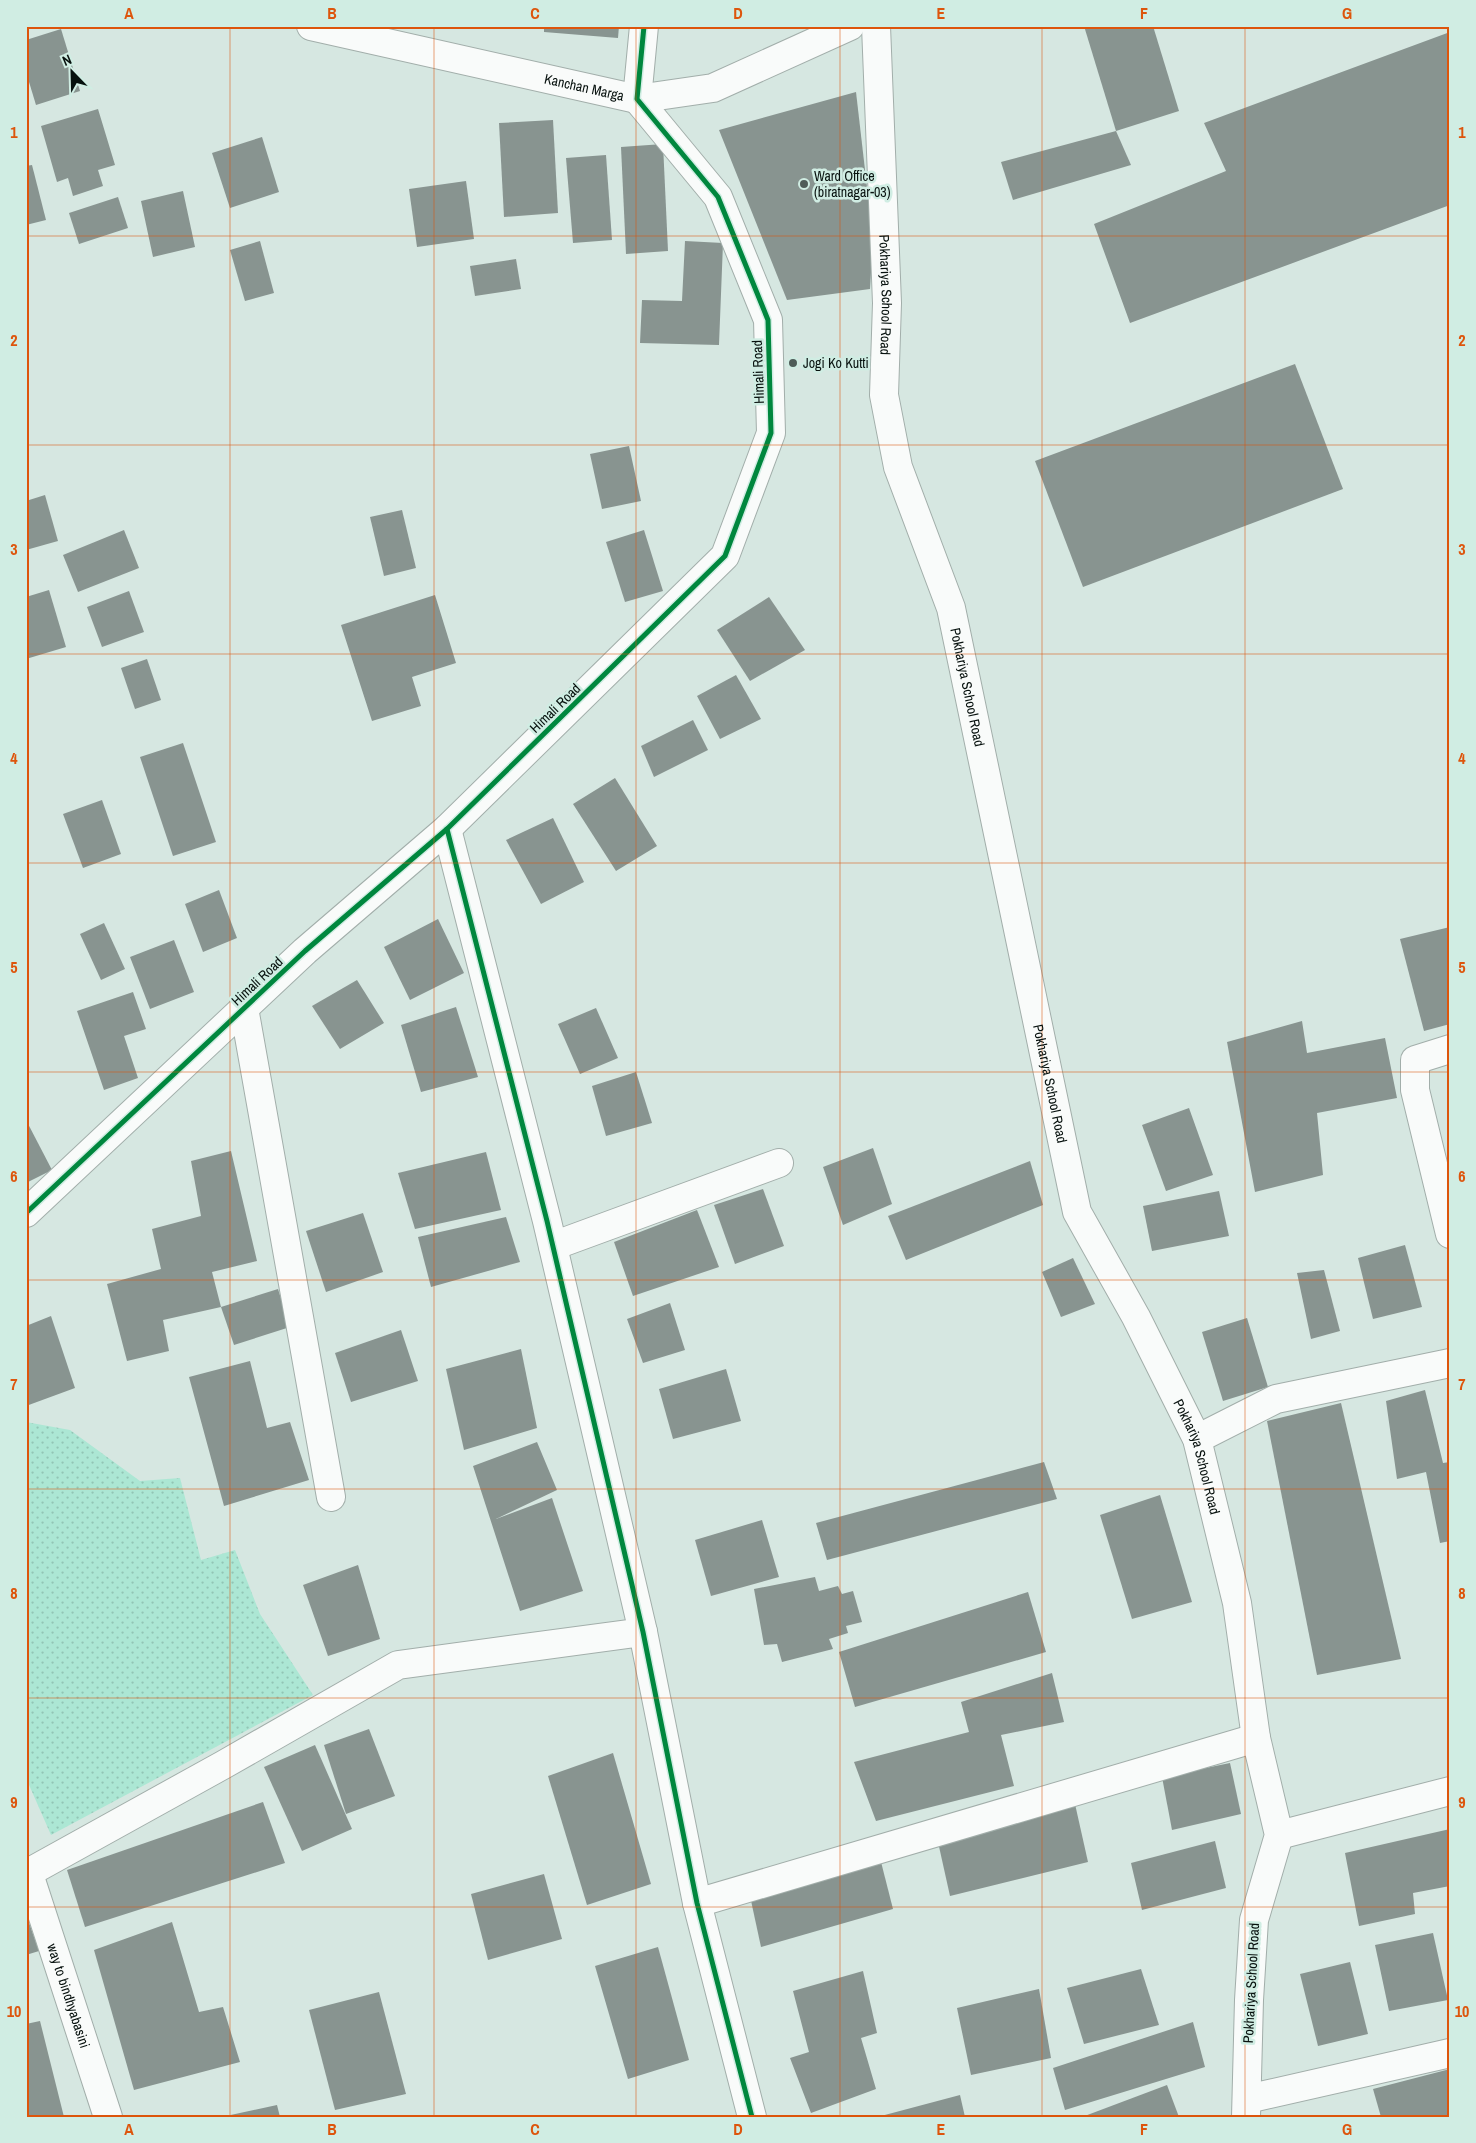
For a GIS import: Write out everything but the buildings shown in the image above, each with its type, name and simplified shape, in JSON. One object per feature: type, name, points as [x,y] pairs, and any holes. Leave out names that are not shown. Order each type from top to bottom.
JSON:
[{"type":"street","name":"Kanchan Marga","points":[[311,26],[637,99],[713,88],[850,26]]},
{"type":"street","points":[[637,99],[644,26]]},
{"type":"street","name":"Pokhariya School Road","points":[[876,26],[887,303],[884,395],[898,466],[951,608],[1077,1212],[1136,1317],[1196,1439],[1237,1603],[1256,1738],[1279,1835],[1254,1920],[1249,2000],[1247,2108]]},
{"type":"street","name":"Himali Road","points":[[26,1213],[305,951],[447,829],[725,556],[771,433],[768,320],[718,198],[637,99]]},
{"type":"street","points":[[447,829],[553,1246],[643,1632],[697,1903],[752,2117]]},
{"type":"street","points":[[244,1008],[331,1497]]},
{"type":"street","points":[[1450,1049],[1415,1060],[1415,1090],[1450,1234]]},
{"type":"street","points":[[553,1246],[779,1163]]},
{"type":"street","points":[[1196,1439],[1276,1399],[1450,1363]]},
{"type":"street","points":[[28,1874],[398,1665],[643,1632]]},
{"type":"street","points":[[697,1903],[1256,1738]]},
{"type":"street","points":[[1279,1835],[1450,1791]]},
{"type":"street","name":"way to bindhyabasini","points":[[28,1874],[108,2117]]},
{"type":"street","points":[[1247,2108],[1450,2053]]},
{"type":"green space","points":[[26,1422],[70,1430],[140,1481],[180,1478],[201,1560],[235,1550],[260,1614],[313,1695],[51,1835],[26,1778]]},
{"type":"cycle path","points":[[26,1213],[305,951],[447,829],[725,556],[771,433],[768,320],[718,197],[637,99],[644,26]]},
{"type":"cycle path","points":[[447,829],[547,1221],[643,1632],[697,1903],[752,2117]]},
{"type":"place","name":"Ward Office (biratnagar-03)","points":[[804,184]]},
{"type":"place","name":"Jogi Ko Kutti","points":[[793,363]]}]
